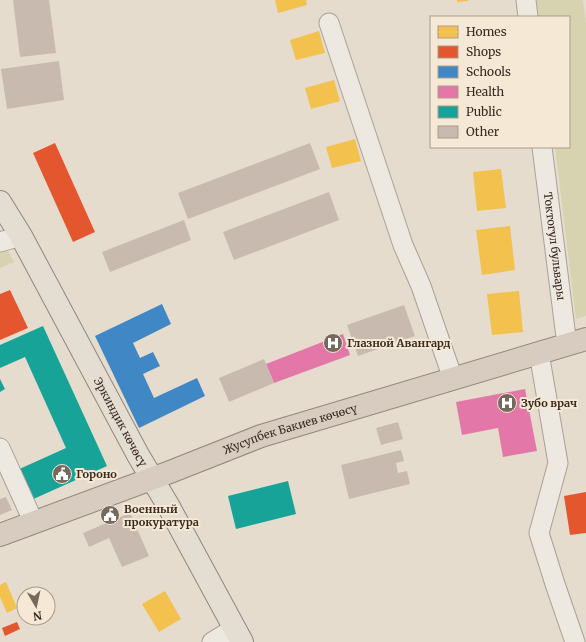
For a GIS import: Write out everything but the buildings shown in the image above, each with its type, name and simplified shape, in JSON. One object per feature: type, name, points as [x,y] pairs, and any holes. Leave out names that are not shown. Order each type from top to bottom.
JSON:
[{"type":"highway","name":"Жусупбек Бакиев көчөсү","points":[[0,535],[261,436],[576,342]]},
{"type":"main road","name":"Эркиндик көчөсү","points":[[0,202],[21,236],[238,635]]},
{"type":"street","points":[[526,0],[528,16]]},
{"type":"street","points":[[329,23],[403,245],[422,286],[452,379]]},
{"type":"street","name":"Токтогул бульвары","points":[[542,148],[576,342]]},
{"type":"street","points":[[0,242],[21,236]]},
{"type":"street","points":[[539,353],[558,463],[539,533],[554,584],[574,642]]},
{"type":"street","points":[[0,448],[34,523]]},
{"type":"street","points":[[212,642],[238,635]]},
{"type":"shaded area","points":[[536,0],[583,0],[586,24],[586,316],[576,319],[555,148],[570,148],[570,16],[538,16]]},
{"type":"shaded area","points":[[0,236],[14,262],[0,268]]},
{"type":"place","name":"Глазной Авангард","points":[[333,343]]},
{"type":"place","name":"Зубо врач","points":[[507,403]]},
{"type":"place","name":"Гороно","points":[[62,474]]},
{"type":"place","name":"Военный прокуратура","points":[[110,515]]}]
